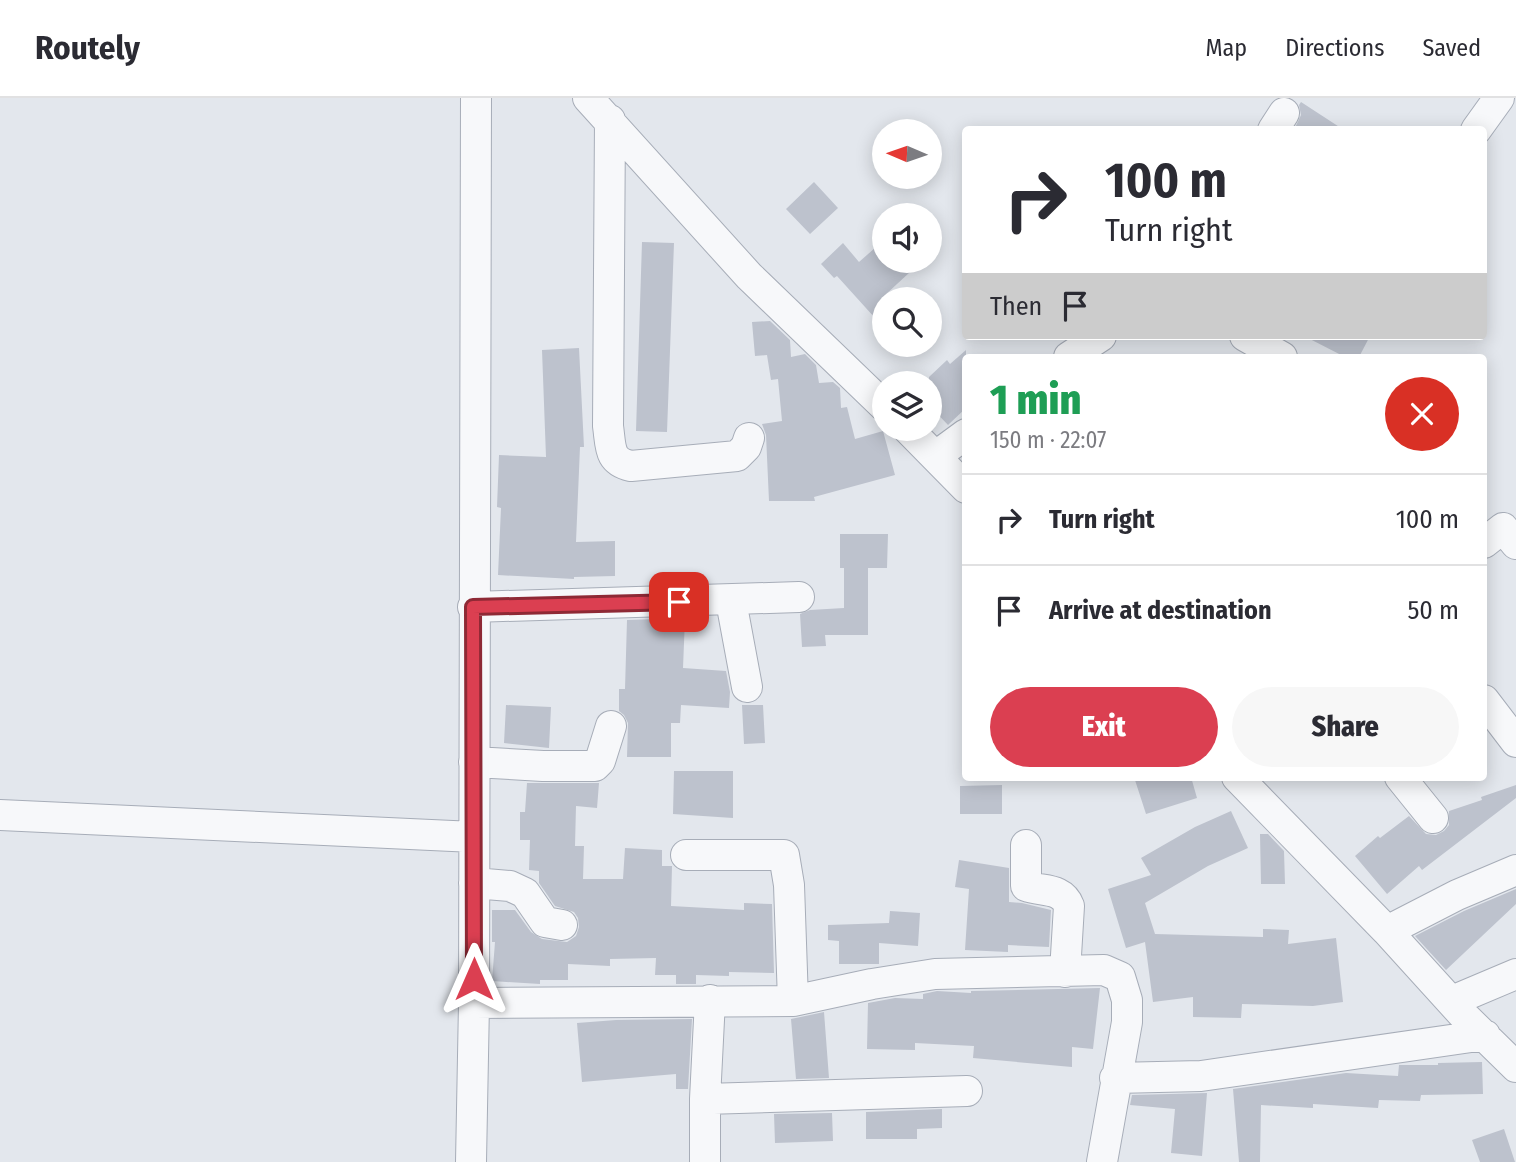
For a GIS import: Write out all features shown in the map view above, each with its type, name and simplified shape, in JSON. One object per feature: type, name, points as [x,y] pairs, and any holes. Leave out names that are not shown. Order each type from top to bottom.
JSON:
[{"type":"street","points":[[471,1162],[474,1003],[476,98]]},
{"type":"street","points":[[588,98],[749,276],[872,394]]},
{"type":"street","points":[[1479,126],[1499,98]]},
{"type":"street","points":[[610,120],[608,426],[612,455],[620,464],[631,466],[737,456],[746,447],[749,438]]},
{"type":"street","points":[[1074,354],[1095,340]]},
{"type":"street","points":[[1252,340],[1278,354]]},
{"type":"street","points":[[936,456],[962,437]]},
{"type":"street","points":[[920,441],[962,484]]},
{"type":"street","points":[[1487,541],[1503,528],[1515,542]]},
{"type":"street","points":[[473,607],[799,597]]},
{"type":"street","points":[[731,601],[747,687]]},
{"type":"street","points":[[1487,704],[1516,742]]},
{"type":"street","points":[[474,762],[595,766],[600,761],[611,726]]},
{"type":"street","points":[[1241,781],[1485,1035],[1513,1060]]},
{"type":"street","points":[[1403,781],[1433,818]]},
{"type":"street","points":[[0,815],[474,837]]},
{"type":"street","points":[[1026,845],[1026,886],[1053,891],[1066,898],[1069,906],[1065,972]]},
{"type":"street","points":[[686,855],[784,855],[789,885],[793,1001]]},
{"type":"street","points":[[1387,931],[1457,895],[1516,870]]},
{"type":"street","points":[[474,883],[510,886],[525,893],[545,922],[562,925]]},
{"type":"street","points":[[474,1003],[793,1001],[935,974],[1104,970],[1120,977],[1127,1000],[1127,1022],[1115,1077],[1102,1162]]},
{"type":"street","points":[[1452,1001],[1516,974]]},
{"type":"street","points":[[705,1162],[710,1000]]},
{"type":"street","points":[[1115,1077],[1201,1076],[1485,1035]]},
{"type":"street","points":[[705,1099],[967,1091]]},
{"type":"building","points":[[1301,102],[1338,126],[1296,126],[1301,115]]},
{"type":"building","points":[[814,182],[838,208],[810,234],[786,209]]},
{"type":"building","points":[[642,242],[674,243],[667,432],[636,431]]},
{"type":"building","points":[[843,243],[859,262],[872,251],[872,273],[909,273],[894,287],[872,287],[872,315],[837,276],[834,278],[821,264]]},
{"type":"building","points":[[770,321],[790,340],[791,357],[805,354],[816,365],[819,383],[833,382],[840,388],[841,408],[847,407],[855,439],[872,434],[872,441],[886,441],[895,475],[814,497],[815,501],[769,501],[766,435],[762,424],[782,421],[778,379],[771,380],[767,355],[755,356],[752,322]]},
{"type":"building","points":[[1312,340],[1368,340],[1361,354],[1339,354]]},
{"type":"building","points":[[579,348],[584,447],[580,447],[576,542],[615,541],[615,576],[574,579],[498,575],[501,508],[497,507],[499,455],[546,457],[542,350]]},
{"type":"building","points":[[966,350],[966,354],[962,354],[962,412],[948,425],[942,419],[942,371],[935,371],[947,360],[950,364]]},
{"type":"building","points":[[840,534],[888,534],[887,568],[868,568],[868,635],[825,635],[826,646],[802,647],[800,614],[810,610],[844,608],[844,568],[840,568]]},
{"type":"building","points":[[685,618],[683,668],[726,671],[730,692],[729,708],[681,705],[680,723],[671,723],[671,757],[627,757],[628,723],[619,711],[619,689],[625,689],[627,620]]},
{"type":"building","points":[[506,705],[551,707],[549,748],[504,743]]},
{"type":"building","points":[[742,705],[763,705],[765,743],[744,744]]},
{"type":"building","points":[[674,771],[733,771],[733,818],[673,814]]},
{"type":"building","points":[[1135,781],[1192,781],[1197,798],[1146,814]]},
{"type":"building","points":[[527,783],[599,783],[597,808],[576,806],[575,846],[584,846],[583,879],[623,879],[625,848],[662,850],[662,866],[672,866],[671,906],[744,910],[744,903],[772,904],[774,973],[729,972],[729,976],[696,975],[696,984],[676,984],[676,975],[655,975],[656,958],[610,959],[610,966],[568,964],[568,980],[540,980],[540,984],[492,981],[495,942],[492,942],[492,910],[515,910],[531,932],[542,939],[567,942],[576,936],[579,927],[574,912],[555,906],[539,883],[539,871],[529,870],[530,840],[520,840],[520,812],[525,812]]},
{"type":"building","points":[[1002,785],[1002,814],[960,814],[960,786]]},
{"type":"building","points":[[1516,785],[1516,798],[1422,870],[1419,866],[1387,894],[1355,856],[1378,836],[1380,838],[1409,816],[1426,834],[1436,835],[1449,825],[1449,811]]},
{"type":"building","points":[[1231,811],[1248,848],[1208,866],[1145,903],[1155,934],[1263,937],[1263,929],[1289,930],[1288,944],[1336,938],[1343,1002],[1313,1006],[1242,1004],[1241,1018],[1193,1017],[1193,997],[1153,1002],[1145,942],[1126,948],[1108,889],[1151,875],[1141,858],[1195,827]]},
{"type":"building","points":[[1260,834],[1268,834],[1284,851],[1285,884],[1261,884]]},
{"type":"building","points":[[959,860],[1009,868],[1009,902],[1051,910],[1049,947],[1008,945],[1008,952],[965,950],[969,889],[955,887]]},
{"type":"building","points":[[1516,889],[1516,904],[1446,970],[1415,936],[1464,911]]},
{"type":"building","points":[[890,911],[920,913],[918,946],[879,943],[879,964],[839,964],[839,941],[828,940],[828,925],[889,923]]},
{"type":"building","points":[[1100,988],[1093,1049],[1072,1047],[1072,1067],[973,1058],[974,1046],[915,1043],[915,1050],[867,1049],[868,1003],[895,998],[923,999],[923,994],[937,991],[971,993]]},
{"type":"building","points":[[824,1012],[829,1078],[796,1079],[791,1019]]},
{"type":"building","points":[[692,1019],[688,1089],[676,1089],[676,1074],[582,1082],[577,1023]]},
{"type":"building","points":[[1482,1062],[1483,1094],[1421,1095],[1420,1101],[1379,1100],[1378,1108],[1313,1104],[1313,1108],[1261,1105],[1260,1162],[1239,1162],[1233,1089],[1346,1073],[1398,1076],[1399,1065]]},
{"type":"building","points":[[1207,1093],[1202,1156],[1171,1153],[1175,1109],[1130,1105],[1132,1095]]},
{"type":"building","points":[[942,1109],[942,1128],[917,1129],[917,1139],[866,1139],[866,1112]]},
{"type":"building","points":[[832,1113],[833,1141],[775,1143],[774,1114]]},
{"type":"building","points":[[1504,1129],[1515,1162],[1480,1162],[1472,1140]]},
{"type":"route","points":[[474,979],[473,607],[679,602]]}]
